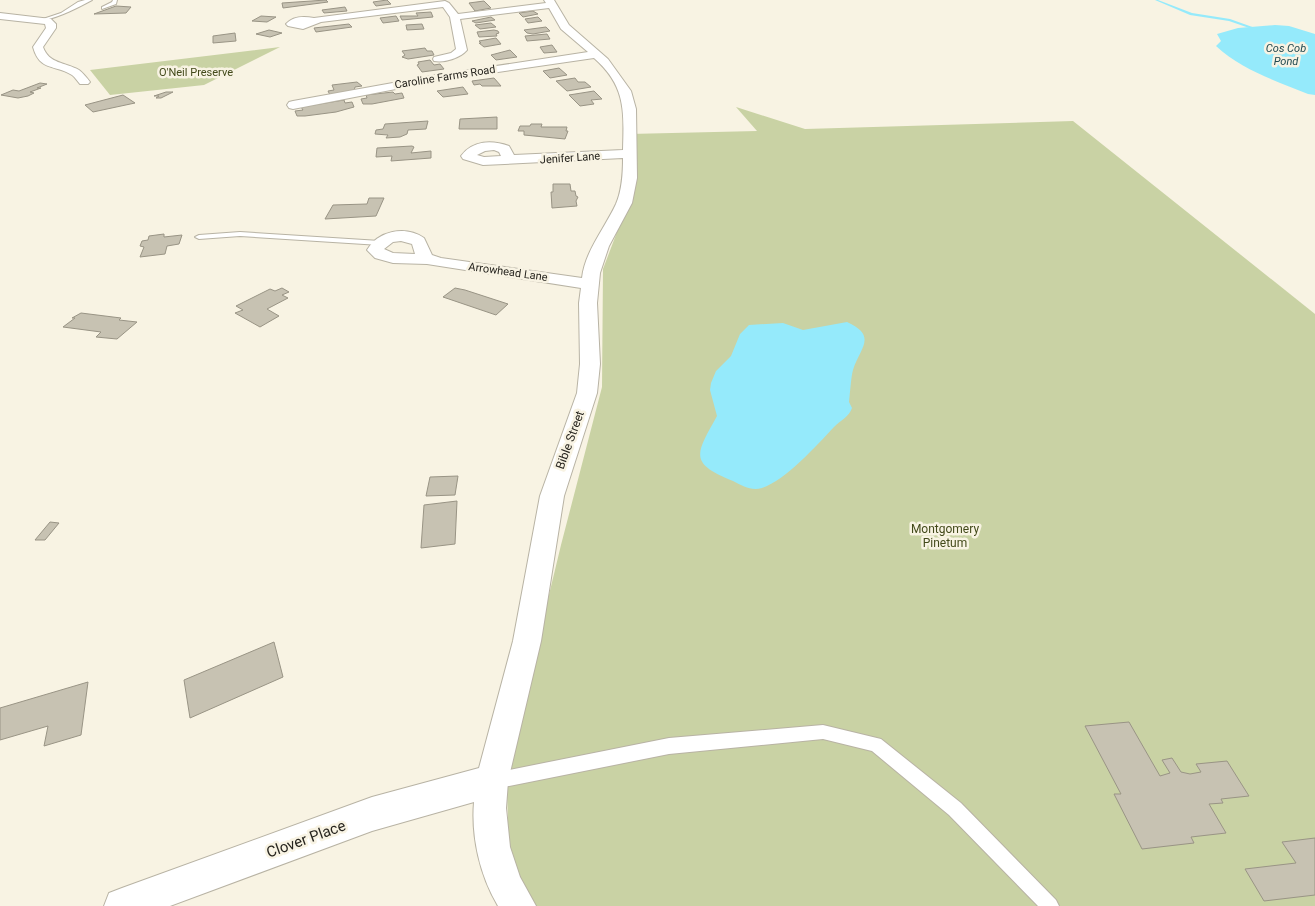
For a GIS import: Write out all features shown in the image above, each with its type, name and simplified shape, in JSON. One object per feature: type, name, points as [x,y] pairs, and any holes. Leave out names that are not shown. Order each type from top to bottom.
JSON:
[{"type":"street","points":[[316,20],[444,2],[455,17],[462,50],[455,56],[438,59]]},
{"type":"street","points":[[455,17],[551,2]]},
{"type":"street","name":"Bible Street","points":[[518,906],[506,886],[494,847],[490,808],[492,781],[527,641],[556,478],[587,393],[590,364],[588,303],[590,284],[597,256],[626,198],[630,178],[630,109],[627,95],[614,73],[597,54],[565,27],[551,2]]},
{"type":"street","points":[[0,16],[45,19],[51,24],[51,28],[38,47],[41,57],[51,64],[76,73],[84,82]]},
{"type":"street","name":"Caroline Farms Road","points":[[293,105],[344,97],[400,84],[597,54]]},
{"type":"street","name":"Jenifer Lane","points":[[510,160],[630,154]]},
{"type":"street","points":[[380,244],[391,238],[401,236],[416,239],[426,259]]},
{"type":"street","name":"Arrowhead Lane","points":[[380,244],[375,250],[387,257],[409,260],[426,259],[590,284]]},
{"type":"street","name":"Clover Place","points":[[122,906],[372,814],[492,781]]},
{"type":"lane","points":[[45,19],[63,14],[80,3],[90,0]]},
{"type":"lane","points":[[104,8],[114,3],[115,0]]},
{"type":"lane","points":[[199,237],[240,234],[380,244]]},
{"type":"lane","points":[[492,781],[669,746],[824,732],[876,744],[955,809],[1050,906]]},
{"type":"green space","name":"O'Neil Preserve","points":[[280,47],[204,85],[110,95],[90,70]]},
{"type":"green space","name":"Montgomery Pinetum","points":[[736,107],[805,129],[1073,121],[1315,314],[1315,906],[504,906],[501,863],[508,818],[506,773],[561,545],[602,387],[603,269],[628,203],[629,134],[757,131]]},
{"type":"water","name":"Cos Cob Pond","points":[[1275,25],[1289,26],[1315,34],[1315,95],[1308,94],[1260,74],[1237,62],[1216,46],[1221,41],[1217,34],[1238,28]]},
{"type":"water","points":[[847,322],[862,332],[864,343],[852,373],[849,402],[852,408],[847,416],[791,470],[781,478],[762,488],[747,488],[709,469],[703,463],[700,456],[704,440],[717,416],[710,390],[711,383],[716,371],[731,356],[740,334],[749,325],[783,323],[803,330]]},
{"type":"building","points":[[326,0],[328,2],[283,8],[282,3]]},
{"type":"building","points":[[387,0],[391,4],[376,6],[373,2]]},
{"type":"building","points":[[484,1],[491,8],[475,11],[469,3]]},
{"type":"building","points":[[116,6],[131,7],[126,13],[94,14]]},
{"type":"building","points":[[345,7],[347,11],[324,13],[322,10]]},
{"type":"building","points":[[533,11],[538,14],[523,17],[519,13]]},
{"type":"building","points":[[431,12],[433,17],[402,20],[400,16],[418,16],[416,13]]},
{"type":"building","points":[[261,16],[276,17],[267,22],[252,21]]},
{"type":"building","points":[[396,16],[399,21],[383,23],[380,18]]},
{"type":"building","points":[[491,17],[495,20],[476,23],[472,21]]},
{"type":"building","points":[[538,17],[542,21],[528,23],[525,19]]},
{"type":"building","points":[[491,23],[496,27],[480,29],[475,25]]},
{"type":"building","points":[[349,24],[352,27],[316,32],[314,28]]},
{"type":"building","points":[[422,24],[424,29],[407,30],[406,25]]},
{"type":"building","points":[[546,27],[550,31],[533,34],[527,33],[524,30]]},
{"type":"building","points":[[269,30],[282,33],[270,37],[256,34]]},
{"type":"building","points":[[494,30],[499,33],[496,34],[497,36],[479,37],[477,32]]},
{"type":"building","points":[[235,33],[236,41],[213,43],[213,36]]},
{"type":"building","points":[[547,34],[550,39],[527,41],[525,36]]},
{"type":"building","points":[[496,38],[501,44],[484,47],[479,43],[481,43],[479,41]]},
{"type":"building","points":[[552,45],[557,52],[544,53],[540,47]]},
{"type":"building","points":[[425,48],[427,51],[432,51],[434,55],[408,59],[402,57],[405,55],[402,51]]},
{"type":"building","points":[[510,50],[517,57],[496,60],[491,55]]},
{"type":"building","points":[[430,60],[434,65],[440,64],[444,69],[422,72],[417,65],[419,64],[418,62]]},
{"type":"building","points":[[559,68],[567,75],[550,78],[543,71]]},
{"type":"building","points":[[494,78],[501,86],[474,85],[472,81]]},
{"type":"building","points":[[575,78],[578,82],[585,82],[591,87],[567,91],[556,81]]},
{"type":"building","points":[[357,82],[362,86],[355,87],[354,91],[330,95],[328,91],[334,90],[332,85]]},
{"type":"building","points":[[40,83],[47,84],[30,92],[34,93],[28,96],[18,98],[1,95],[13,90],[19,91]]},
{"type":"building","points":[[463,87],[468,94],[443,97],[437,91]]},
{"type":"building","points":[[594,91],[602,99],[591,100],[594,104],[580,106],[569,95]]},
{"type":"building","points":[[173,92],[161,98],[154,96]]},
{"type":"building","points":[[393,92],[395,94],[402,93],[404,98],[372,104],[363,104],[361,99],[367,98],[366,95]]},
{"type":"building","points":[[123,95],[135,103],[93,112],[85,105]]},
{"type":"building","points":[[344,100],[345,103],[352,102],[354,107],[336,112],[305,116],[297,116],[295,111],[303,110],[301,107]]},
{"type":"building","points":[[497,117],[497,129],[459,129],[460,119]]},
{"type":"building","points":[[428,121],[426,129],[408,130],[407,134],[400,137],[386,138],[388,135],[375,134],[376,130],[383,129],[385,124]]},
{"type":"building","points":[[531,124],[542,124],[541,127],[567,127],[566,131],[568,131],[565,139],[524,135],[524,131],[518,131],[520,126],[530,126]]},
{"type":"building","points":[[414,147],[411,153],[431,151],[431,158],[391,161],[392,156],[376,157],[377,148]]},
{"type":"building","points":[[553,184],[570,184],[571,191],[575,191],[578,197],[576,201],[577,206],[552,208],[551,192],[553,192]]},
{"type":"building","points":[[369,198],[384,198],[376,216],[325,219],[333,205],[367,204]]},
{"type":"building","points":[[164,234],[164,237],[182,235],[179,244],[167,246],[165,254],[140,257],[144,247],[140,246],[142,241],[148,240],[149,236]]},
{"type":"building","points":[[282,288],[289,292],[282,295],[288,298],[267,309],[279,316],[260,327],[235,313],[243,310],[236,306],[270,289],[275,291]]},
{"type":"building","points":[[455,288],[508,304],[496,315],[443,297]]},
{"type":"building","points":[[81,313],[137,322],[117,339],[96,337],[101,332],[63,327],[75,318],[72,318]]},
{"type":"building","points":[[458,476],[455,495],[426,496],[430,477]]},
{"type":"building","points":[[457,501],[455,544],[421,548],[424,505]]},
{"type":"building","points":[[50,522],[59,523],[45,540],[35,540]]},
{"type":"building","points":[[274,642],[283,677],[190,718],[184,680]]},
{"type":"building","points":[[88,682],[81,735],[44,746],[48,726],[0,740],[0,708]]},
{"type":"building","points":[[1129,722],[1160,776],[1170,773],[1162,760],[1172,758],[1181,772],[1190,774],[1201,772],[1196,764],[1227,761],[1249,796],[1221,799],[1223,803],[1209,804],[1226,833],[1191,837],[1194,843],[1142,849],[1114,794],[1121,794],[1085,726]]},
{"type":"building","points":[[1315,838],[1315,895],[1264,901],[1245,869],[1296,863],[1282,842]]},
{"type":"waterway","points":[[1156,0],[1191,14],[1230,20],[1256,29]]}]
